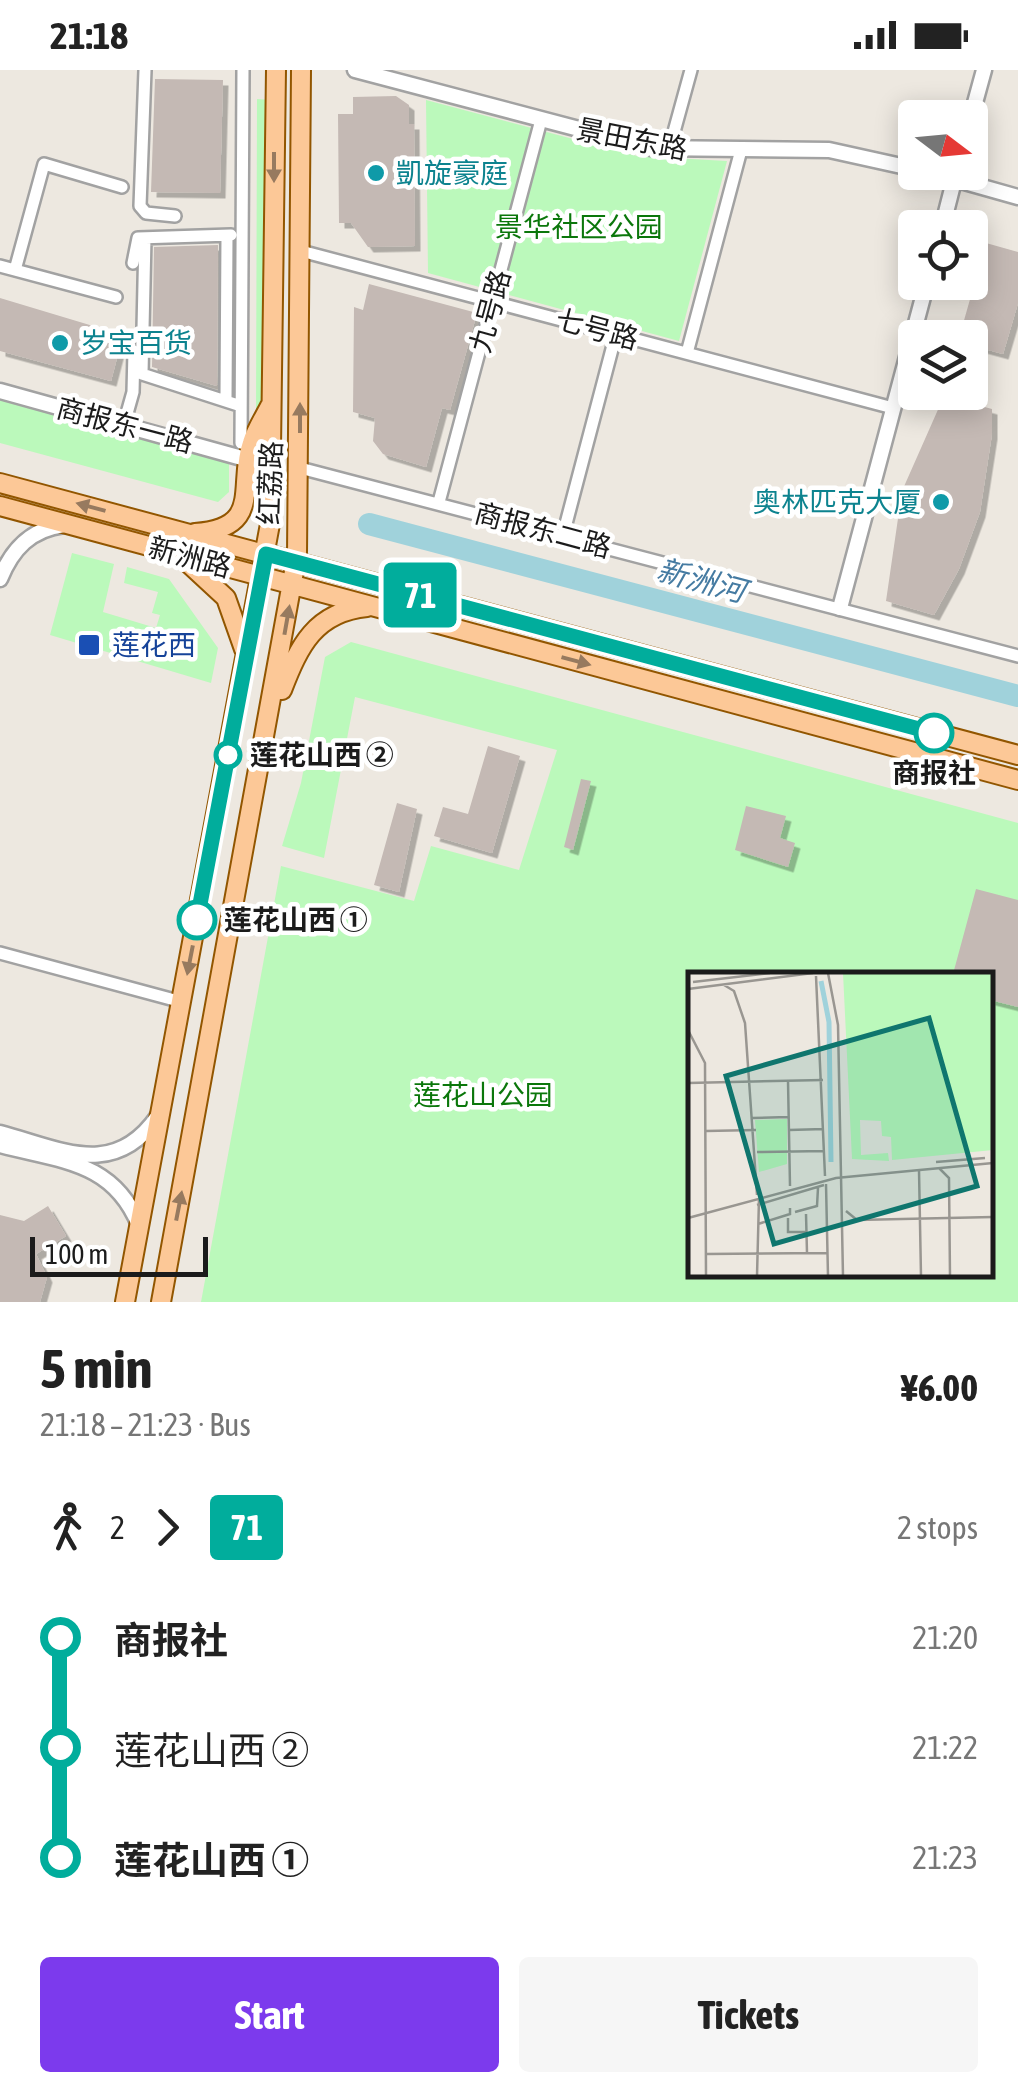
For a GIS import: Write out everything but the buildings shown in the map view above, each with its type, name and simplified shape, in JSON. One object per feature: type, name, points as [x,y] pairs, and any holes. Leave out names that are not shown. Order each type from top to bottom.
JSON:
[{"type":"main road","name":"红荔路","points":[[124,1302],[266,554],[272,505],[276,70]]},
{"type":"main road","name":"红荔路","points":[[161,1302],[270,724],[296,563],[302,70]]},
{"type":"main road","points":[[182,532],[211,531],[235,518],[248,495],[247,449],[272,401]]},
{"type":"main road","name":"新洲路","points":[[0,483],[1018,756]]},
{"type":"main road","name":"新洲路","points":[[0,506],[1018,780]]},
{"type":"main road","points":[[168,552],[201,571],[226,598],[239,626],[245,664]]},
{"type":"main road","points":[[270,724],[305,638],[331,616],[372,606]]},
{"type":"street","points":[[145,70],[140,206],[146,213],[175,216]]},
{"type":"street","points":[[243,70],[241,406],[247,449]]},
{"type":"street","name":"景田东路","points":[[355,70],[669,150],[830,150],[898,165]]},
{"type":"street","points":[[669,150],[691,70]]},
{"type":"street","points":[[976,100],[984,70]]},
{"type":"street","name":"九号路","points":[[439,502],[540,120]]},
{"type":"street","points":[[686,353],[740,150]]},
{"type":"street","points":[[15,270],[44,164],[122,187]]},
{"type":"street","points":[[988,186],[1018,196]]},
{"type":"street","points":[[133,262],[134,242],[145,238],[226,236],[242,227]]},
{"type":"street","points":[[226,236],[226,398]]},
{"type":"street","points":[[126,425],[142,374],[145,238]]},
{"type":"street","name":"七号路","points":[[301,250],[893,408]]},
{"type":"street","points":[[0,266],[116,297]]},
{"type":"street","points":[[840,608],[922,300]]},
{"type":"street","points":[[562,535],[616,334]]},
{"type":"street","points":[[126,425],[133,392],[134,351]]},
{"type":"street","points":[[142,374],[241,406]]},
{"type":"street","name":"商报东一路","points":[[0,391],[126,425],[247,449]]},
{"type":"street","name":"商报东二路","points":[[300,468],[1018,656]]},
{"type":"street","points":[[0,579],[23,542],[50,527],[68,524]]},
{"type":"street","points":[[0,953],[182,1002]]},
{"type":"street","points":[[0,1133],[103,1156],[134,1144],[161,1112]]},
{"type":"street","points":[[0,1145],[107,1178],[122,1192],[138,1225]]},
{"type":"green space","points":[[257,99],[271,100],[265,400],[256,415]]},
{"type":"green space","name":"景华社区公园","points":[[426,100],[637,156],[727,161],[679,341],[428,273]]},
{"type":"green space","points":[[0,400],[229,462],[229,492],[218,502],[0,443]]},
{"type":"green space","points":[[72,553],[114,564],[103,612],[156,628],[160,615],[152,613],[158,592],[124,583],[127,567],[169,579],[218,648],[211,683],[50,635]]},
{"type":"green space","name":"莲花山公园","points":[[351,642],[1018,823],[1018,1302],[201,1302],[281,866],[414,901],[431,846],[519,870],[557,750],[355,697],[324,858],[282,846],[301,783],[325,657]]},
{"type":"waterway","name":"新洲河","points":[[369,524],[1018,696]]},
{"type":"bus line","name":"71","points":[[197,920],[266,554],[934,733]]},
{"type":"place","name":"凱旋豪庭","points":[[376,173]]},
{"type":"place","name":"岁宝百货","points":[[60,343]]},
{"type":"place","name":"奥林匹克大厦","points":[[941,502]]},
{"type":"place","name":"莲花西","points":[[89,645]]},
{"type":"place","name":"商报社","points":[[934,733]]},
{"type":"place","name":"莲花山西 ②","points":[[228,755]]},
{"type":"place","name":"莲花山西 ①","points":[[197,920]]}]
